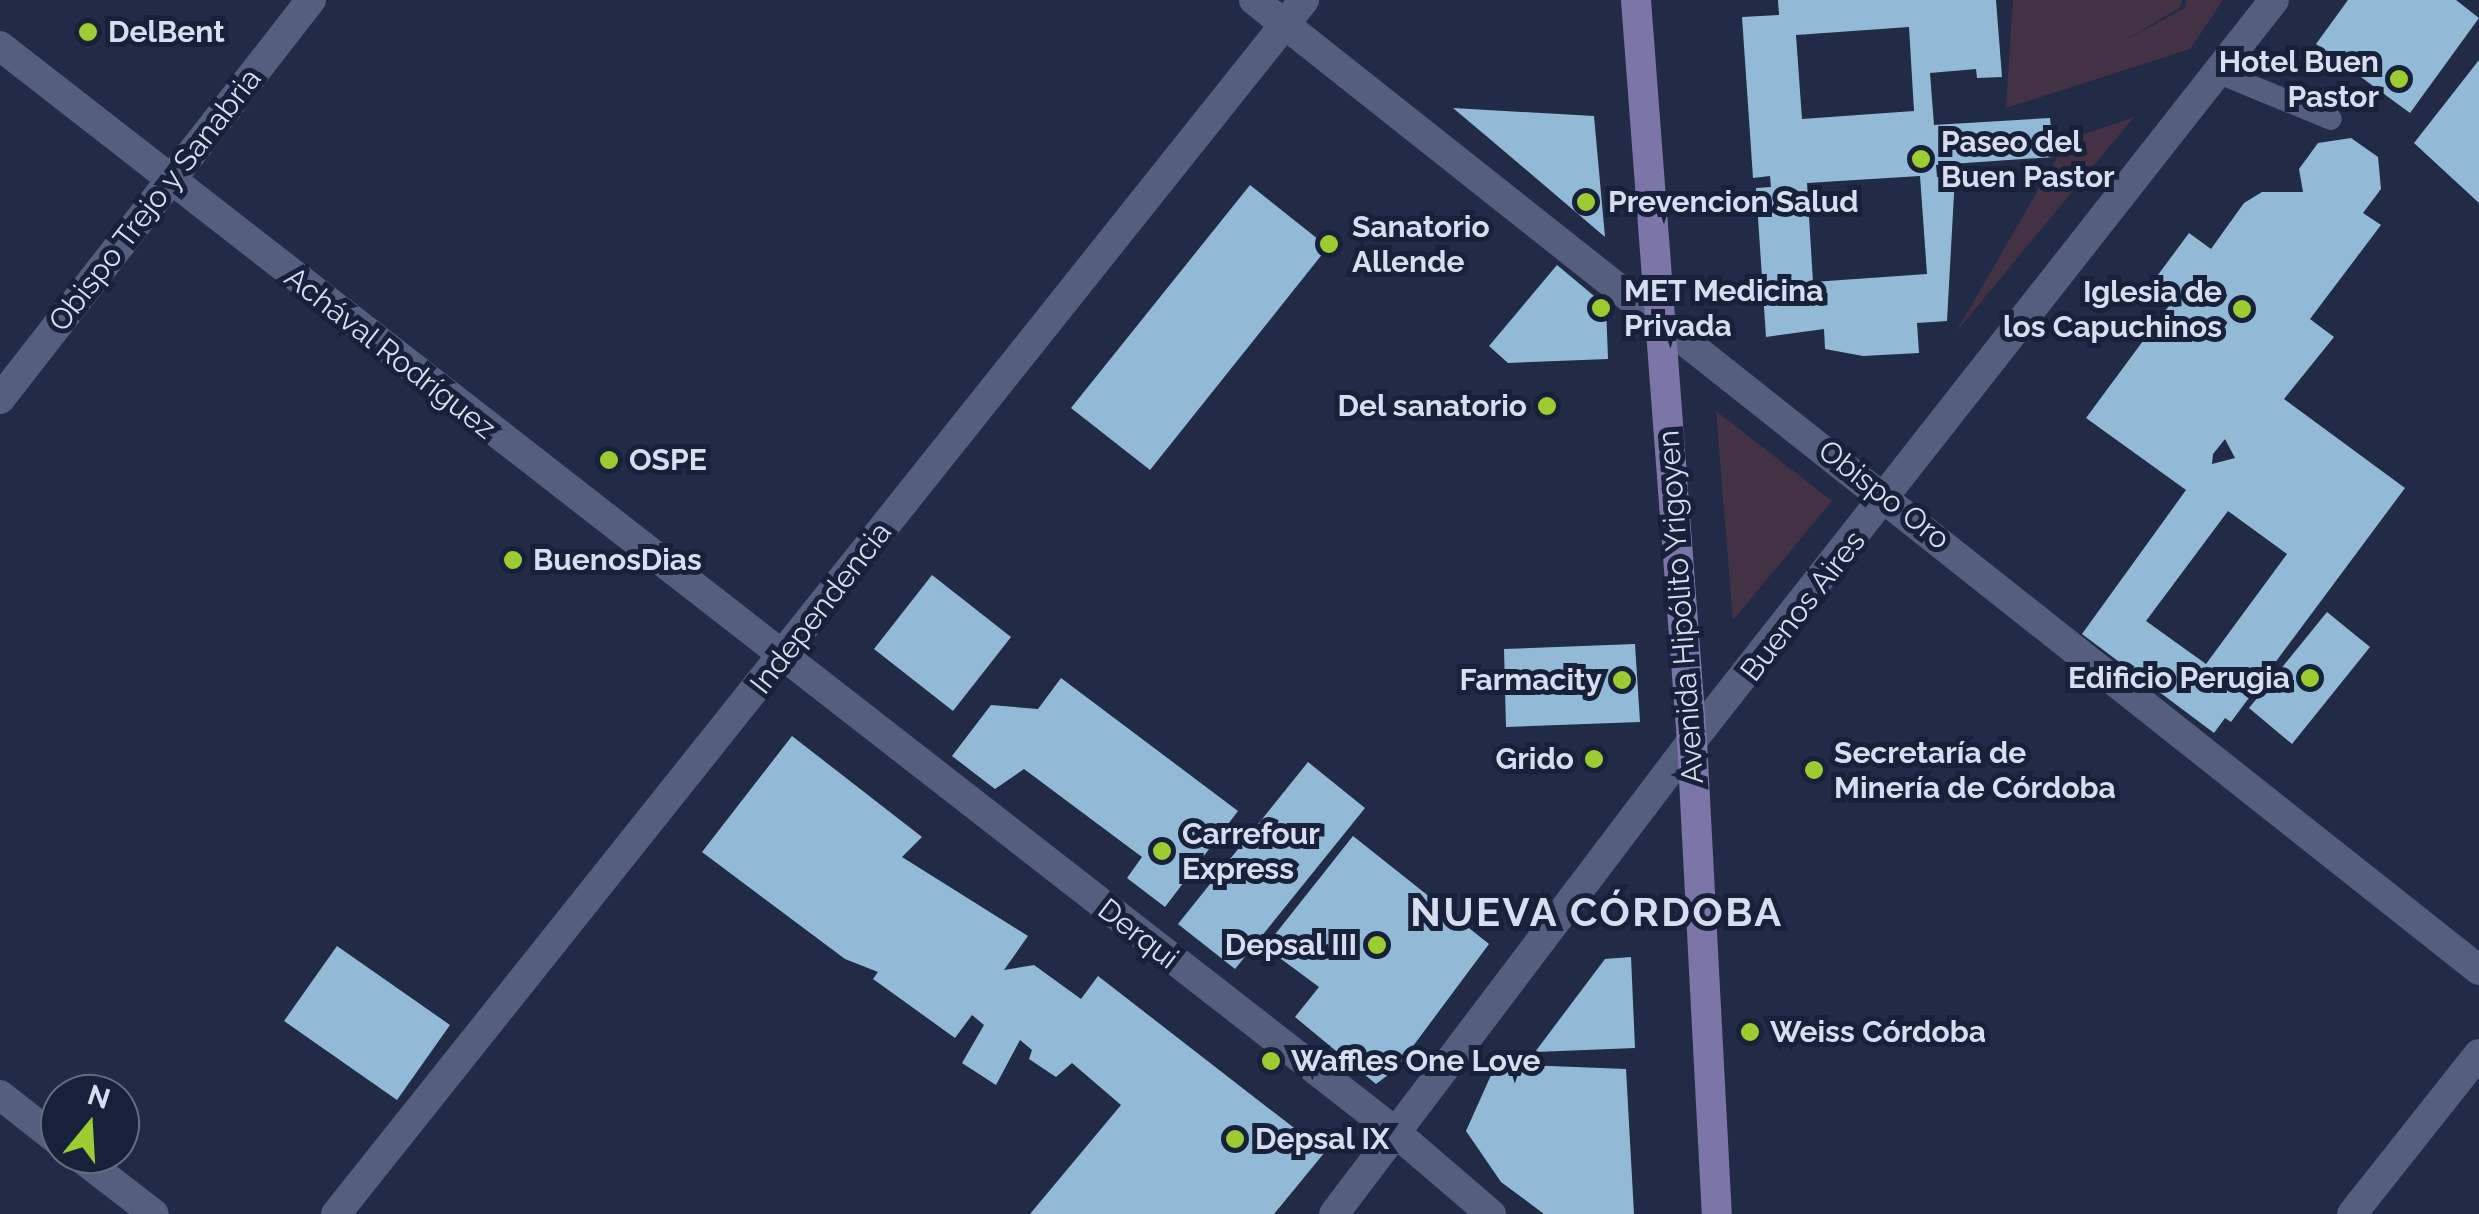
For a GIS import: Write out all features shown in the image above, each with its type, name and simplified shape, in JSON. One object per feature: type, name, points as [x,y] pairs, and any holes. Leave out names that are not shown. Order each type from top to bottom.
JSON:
[{"type":"main road","name":"Avenida Hipólito Yrigoyen","points":[[1636,0],[1692,740],[1717,1214]]},
{"type":"street","name":"Obispo Trejo y Sanabria","points":[[0,400],[311,0]]},
{"type":"street","name":"Obispo Oro","points":[[1254,0],[1295,12],[1660,324],[1888,496],[2479,970]]},
{"type":"street","name":"Buenos Aires","points":[[1334,1214],[1692,740],[1888,496],[2274,0]]},
{"type":"street","name":"Independencia","points":[[336,1214],[1295,12]]},
{"type":"street","name":"Achával Rodríguez","points":[[0,46],[780,659]]},
{"type":"street","name":"Derqui","points":[[780,659],[1394,1131],[1491,1214]]},
{"type":"street","points":[[2352,1214],[2479,1054]]},
{"type":"street","points":[[0,1095],[40,1126]]},
{"type":"street","points":[[102,1174],[154,1214]]},
{"type":"lane","points":[[2217,72],[2331,119]]},
{"type":"shaded area","points":[[2013,0],[2182,0],[2181,7],[2122,42],[2185,8],[2186,0],[2223,0],[2190,49],[2006,108]]},
{"type":"shaded area","points":[[2134,117],[1956,332],[2067,140]]},
{"type":"shaded area","points":[[1716,411],[1832,501],[1733,620]]},
{"type":"building","points":[[1778,0],[1996,0],[2002,77],[1977,78],[1976,69],[1930,73],[1934,125],[2050,118],[2054,157],[1936,165],[1937,177],[1955,176],[1947,321],[1917,323],[1919,353],[1863,356],[1825,349],[1824,329],[1766,337],[1756,188],[1771,187],[1770,176],[1753,178],[1742,17],[1779,15]],"holes":[[[1909,27],[1914,111],[1802,119],[1796,35]],[[1920,176],[1927,274],[1813,282],[1807,183]]]},
{"type":"building","name":"Hotel Buen Pastor","points":[[2348,0],[2456,0],[2479,18],[2410,113],[2316,44]]},
{"type":"building","points":[[2479,60],[2479,203],[2414,143]]},
{"type":"building","points":[[1453,108],[1594,116],[1605,237],[1491,140]]},
{"type":"building","points":[[2351,138],[2378,157],[2381,189],[2363,213],[2381,225],[2310,319],[2334,337],[2284,399],[2405,488],[2231,722],[2225,718],[2214,733],[2082,634],[2186,490],[2086,418],[2174,299],[2152,283],[2189,233],[2211,249],[2244,203],[2262,192],[2303,192],[2299,169],[2318,143]],"holes":[[[2225,439],[2235,458],[2212,464],[2213,454]],[[2228,511],[2287,554],[2206,664],[2146,621]]]},
{"type":"building","points":[[1250,185],[1328,247],[1150,470],[1071,408]]},
{"type":"building","points":[[1557,265],[1606,306],[1608,359],[1508,363],[1489,346]]},
{"type":"building","points":[[932,575],[1011,637],[953,711],[874,649]]},
{"type":"building","name":"Edificio Perugia","points":[[2327,612],[2370,647],[2292,744],[2249,708]]},
{"type":"building","points":[[1635,644],[1640,722],[1506,727],[1504,649]]},
{"type":"building","points":[[1061,678],[1238,811],[1165,907],[1127,878],[1142,857],[1024,769],[995,789],[952,756],[991,705],[1038,709]]},
{"type":"building","points":[[792,736],[922,837],[902,857],[1028,936],[1004,970],[1034,965],[1081,999],[1098,976],[1325,1152],[1274,1214],[1030,1214],[1121,1105],[1072,1063],[1056,1077],[1029,1059],[1032,1050],[1020,1040],[996,1085],[962,1063],[984,1025],[972,1015],[955,1038],[873,979],[878,972],[845,959],[702,852]]},
{"type":"building","points":[[1308,762],[1365,808],[1235,969],[1178,924]]},
{"type":"building","name":"Depsal III","points":[[1353,836],[1489,944],[1396,1069],[1376,1084],[1295,1017],[1319,987],[1265,947]]},
{"type":"building","points":[[337,946],[450,1025],[397,1100],[284,1021]]},
{"type":"building","points":[[1631,957],[1635,1048],[1535,1052],[1605,959]]},
{"type":"building","points":[[1496,1064],[1626,1069],[1634,1214],[1544,1214],[1501,1182],[1466,1131]]},
{"type":"place","name":"DelBent","points":[[88,32]]},
{"type":"place","name":"Hotel Buen Pastor","points":[[2399,79]]},
{"type":"place","name":"Paseo del Buen Pastor","points":[[1921,159]]},
{"type":"place","name":"Prevencion Salud","points":[[1586,202]]},
{"type":"place","name":"Sanatorio Allende","points":[[1329,244]]},
{"type":"place","name":"MET Medicina Privada","points":[[1601,308]]},
{"type":"place","name":"Iglesia de los Capuchinos","points":[[2242,309]]},
{"type":"place","name":"Del sanatorio","points":[[1547,406]]},
{"type":"place","name":"OSPE","points":[[609,460]]},
{"type":"place","name":"BuenosDias","points":[[513,560]]},
{"type":"place","name":"Edificio Perugia","points":[[2310,678]]},
{"type":"place","name":"Farmacity","points":[[1622,680]]},
{"type":"place","name":"Grido","points":[[1594,759]]},
{"type":"place","name":"Secretaría de Minería de Córdoba","points":[[1814,770]]},
{"type":"place","name":"Carrefour Express","points":[[1162,851]]},
{"type":"place","name":"Depsal III","points":[[1377,945]]},
{"type":"place","name":"Weiss Córdoba","points":[[1750,1032]]},
{"type":"place","name":"Waffles One Love","points":[[1271,1061]]},
{"type":"place","name":"Depsal IX","points":[[1235,1139]]},
{"type":"district","name":"NUEVA CÓRDOBA","points":[[1597,912]]}]
